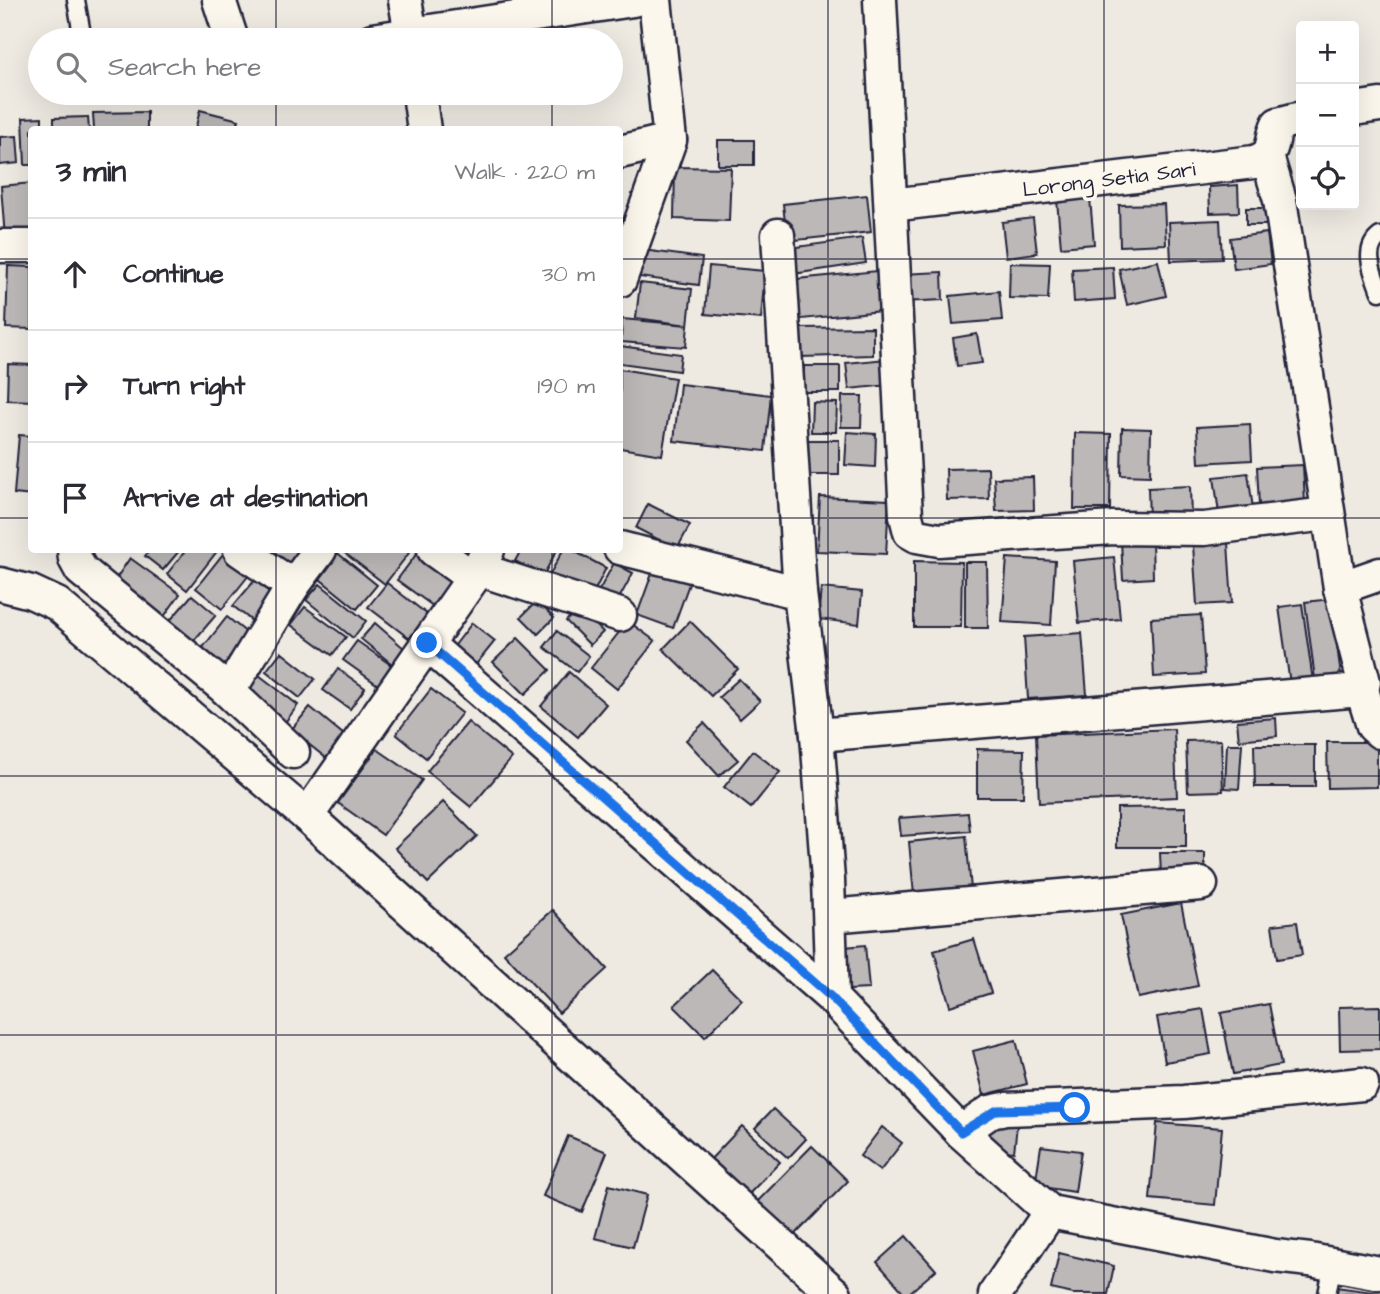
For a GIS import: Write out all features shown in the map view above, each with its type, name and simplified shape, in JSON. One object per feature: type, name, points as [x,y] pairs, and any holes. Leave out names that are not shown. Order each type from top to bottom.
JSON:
[{"type":"street","points":[[219,0],[228,28]]},
{"type":"street","points":[[405,0],[410,28]]},
{"type":"street","points":[[465,28],[633,0]]},
{"type":"street","points":[[623,272],[670,140],[655,0]]},
{"type":"street","points":[[880,0],[906,516],[910,532],[939,540],[1113,528],[1204,529],[1327,514]]},
{"type":"street","points":[[421,105],[423,126]]},
{"type":"street","points":[[1359,108],[1380,105]]},
{"type":"street","points":[[1296,119],[1278,124],[1268,156],[1280,200],[1340,588],[1364,682],[1362,690],[1373,726],[1380,732]]},
{"type":"street","points":[[623,151],[670,140]]},
{"type":"street","name":"Lorong Setia Sari","points":[[891,205],[1246,164],[1268,156]]},
{"type":"street","points":[[778,235],[800,593],[817,734],[830,916],[832,998]]},
{"type":"street","points":[[0,246],[28,246]]},
{"type":"street","points":[[623,549],[800,593]]},
{"type":"street","points":[[74,553],[80,570],[226,689],[293,752]]},
{"type":"street","points":[[244,553],[293,586]]},
{"type":"street","points":[[226,689],[237,678],[293,586],[318,553]]},
{"type":"street","points":[[443,553],[620,615]]},
{"type":"street","points":[[307,816],[480,565]]},
{"type":"street","points":[[0,572],[0,584],[31,592],[57,604],[307,816],[835,1294]]},
{"type":"street","points":[[1340,588],[1380,574]]},
{"type":"street","points":[[427,643],[832,998],[961,1132],[1050,1212],[1275,1256],[1330,1279],[1380,1273]]},
{"type":"street","points":[[817,734],[1362,690]]},
{"type":"street","points":[[830,916],[1200,884]]},
{"type":"street","points":[[961,1132],[990,1112],[1005,1109],[1184,1102],[1362,1084]]},
{"type":"street","points":[[995,1294],[1050,1212]]},
{"type":"lane","points":[[76,0],[81,28]]},
{"type":"lane","points":[[1380,236],[1375,240],[1369,254],[1380,292]]},
{"type":"building","points":[[200,110],[239,120],[237,126],[196,126]]},
{"type":"building","points":[[147,112],[147,126],[94,126],[93,113]]},
{"type":"building","points":[[42,117],[42,126],[28,126],[28,165],[25,165],[23,118]]},
{"type":"building","points":[[88,117],[89,126],[54,126],[54,118]]},
{"type":"building","points":[[17,136],[19,163],[0,165],[0,137]]},
{"type":"building","points":[[718,140],[754,140],[754,165],[718,165]]},
{"type":"building","points":[[675,167],[731,168],[729,221],[674,219]]},
{"type":"building","points":[[28,183],[28,236],[5,238],[1,186]]},
{"type":"building","points":[[1238,185],[1239,212],[1210,213],[1209,187]]},
{"type":"building","points":[[867,195],[871,232],[787,241],[783,204]]},
{"type":"building","points":[[1090,198],[1094,244],[1061,247],[1057,200]]},
{"type":"building","points":[[1164,204],[1166,244],[1120,246],[1119,205]]},
{"type":"building","points":[[1246,208],[1274,208],[1275,225],[1246,225]]},
{"type":"building","points":[[1033,218],[1037,253],[1006,257],[1002,222]]},
{"type":"building","points":[[1220,220],[1222,259],[1171,261],[1169,222]]},
{"type":"building","points":[[1267,233],[1271,264],[1234,269],[1230,238]]},
{"type":"building","points":[[862,238],[866,263],[793,274],[789,248]]},
{"type":"building","points":[[643,250],[702,258],[699,285],[639,277]]},
{"type":"building","points":[[1158,261],[1166,296],[1127,305],[1119,269]]},
{"type":"building","points":[[1010,263],[1050,264],[1048,299],[1009,298]]},
{"type":"building","points":[[8,266],[28,267],[28,329],[6,328]]},
{"type":"building","points":[[709,266],[765,271],[761,319],[705,314]]},
{"type":"building","points":[[1113,267],[1115,299],[1074,302],[1072,269]]},
{"type":"building","points":[[877,271],[881,311],[792,320],[787,280]]},
{"type":"building","points":[[942,272],[943,300],[902,302],[901,274]]},
{"type":"building","points":[[640,283],[692,289],[688,325],[636,318]]},
{"type":"building","points":[[999,291],[1002,320],[953,324],[950,296]]},
{"type":"building","points":[[623,319],[688,325],[686,347],[623,342]]},
{"type":"building","points":[[873,327],[873,355],[800,357],[800,328]]},
{"type":"building","points":[[977,334],[982,363],[957,366],[953,338]]},
{"type":"building","points":[[623,346],[681,354],[679,371],[623,363]]},
{"type":"building","points":[[886,359],[889,385],[849,389],[846,363]]},
{"type":"building","points":[[8,364],[28,365],[28,401],[7,400]]},
{"type":"building","points":[[804,366],[840,366],[840,392],[804,392]]},
{"type":"building","points":[[623,369],[675,378],[662,455],[623,448]]},
{"type":"building","points":[[680,384],[771,395],[765,451],[674,441]]},
{"type":"building","points":[[842,396],[862,396],[861,427],[841,427]]},
{"type":"building","points":[[812,402],[837,403],[836,432],[811,432]]},
{"type":"building","points":[[1250,424],[1252,460],[1199,463],[1197,427]]},
{"type":"building","points":[[1122,428],[1151,429],[1150,476],[1121,475]]},
{"type":"building","points":[[847,432],[876,434],[875,467],[845,465]]},
{"type":"building","points":[[1075,433],[1111,434],[1110,509],[1074,509]]},
{"type":"building","points":[[19,435],[28,436],[28,496],[14,494]]},
{"type":"building","points":[[804,440],[839,440],[839,475],[805,475]]},
{"type":"building","points":[[1303,465],[1305,503],[1259,505],[1257,467]]},
{"type":"building","points":[[988,468],[989,499],[947,500],[946,469]]},
{"type":"building","points":[[1248,473],[1254,516],[1220,521],[1214,477]]},
{"type":"building","points":[[1033,477],[1034,510],[996,511],[994,478]]},
{"type":"building","points":[[1190,486],[1191,519],[1149,521],[1148,488]]},
{"type":"building","points":[[820,497],[889,500],[886,554],[817,551]]},
{"type":"building","points":[[648,504],[690,525],[677,549],[636,528]]},
{"type":"building","points":[[1152,539],[1153,578],[1123,580],[1121,540]]},
{"type":"building","points":[[1228,543],[1232,603],[1197,605],[1193,545]]},
{"type":"building","points":[[148,553],[177,553],[163,570],[145,556]]},
{"type":"building","points":[[184,553],[216,553],[187,590],[167,574]]},
{"type":"building","points":[[263,553],[300,553],[289,570]]},
{"type":"building","points":[[333,553],[337,553],[377,585],[357,609],[315,575]]},
{"type":"building","points":[[345,553],[409,553],[385,584]]},
{"type":"building","points":[[417,553],[454,578],[433,606],[397,580]]},
{"type":"building","points":[[519,553],[555,553],[543,576],[515,561]]},
{"type":"building","points":[[561,553],[578,553],[606,568],[592,596],[550,574]]},
{"type":"building","points":[[223,554],[249,575],[222,609],[196,588]]},
{"type":"building","points":[[1114,557],[1120,619],[1079,623],[1073,561]]},
{"type":"building","points":[[130,558],[180,594],[163,618],[113,583]]},
{"type":"building","points":[[1007,558],[1055,561],[1051,625],[1002,622]]},
{"type":"building","points":[[914,561],[962,562],[961,627],[914,627]]},
{"type":"building","points":[[965,562],[987,562],[988,628],[965,628]]},
{"type":"building","points":[[614,563],[633,573],[616,604],[597,594]]},
{"type":"building","points":[[654,568],[690,581],[673,628],[637,615]]},
{"type":"building","points":[[255,580],[277,599],[256,624],[233,606]]},
{"type":"building","points":[[387,583],[428,615],[410,639],[368,607]]},
{"type":"building","points":[[320,584],[366,621],[353,638],[306,600]]},
{"type":"building","points":[[821,588],[862,592],[859,624],[818,619]]},
{"type":"building","points":[[192,595],[216,615],[191,644],[168,623]]},
{"type":"building","points":[[1331,599],[1341,676],[1315,679],[1305,602]]},
{"type":"building","points":[[537,601],[554,618],[538,634],[521,617]]},
{"type":"building","points":[[1302,604],[1313,681],[1290,684],[1279,607]]},
{"type":"building","points":[[305,607],[346,637],[332,655],[291,625]]},
{"type":"building","points":[[579,608],[603,632],[590,645],[566,621]]},
{"type":"building","points":[[1201,615],[1205,674],[1154,677],[1151,618]]},
{"type":"building","points":[[227,617],[252,637],[226,670],[201,650]]},
{"type":"building","points":[[628,621],[655,641],[617,689],[591,668]]},
{"type":"building","points":[[690,621],[738,669],[711,696],[663,649]]},
{"type":"building","points":[[375,623],[405,649],[392,664],[361,639]]},
{"type":"building","points":[[472,623],[495,641],[474,667],[452,649]]},
{"type":"building","points":[[557,631],[589,656],[577,672],[544,647]]},
{"type":"building","points":[[1082,633],[1087,695],[1028,699],[1024,637]]},
{"type":"building","points":[[518,638],[550,670],[525,694],[493,662]]},
{"type":"building","points":[[357,641],[391,665],[378,685],[343,660]]},
{"type":"building","points":[[281,652],[315,679],[300,698],[266,671]]},
{"type":"building","points":[[338,669],[365,688],[350,709],[323,690]]},
{"type":"building","points":[[255,672],[298,705],[283,725],[239,693]]},
{"type":"building","points":[[569,672],[606,704],[578,737],[541,706]]},
{"type":"building","points":[[739,679],[760,701],[740,719],[719,697]]},
{"type":"building","points":[[431,689],[462,713],[426,758],[396,734]]},
{"type":"building","points":[[310,707],[344,735],[326,758],[291,730]]},
{"type":"building","points":[[1276,718],[1277,736],[1239,740],[1237,721]]},
{"type":"building","points":[[468,722],[512,758],[471,807],[427,771]]},
{"type":"building","points":[[704,723],[738,760],[719,776],[686,740]]},
{"type":"building","points":[[1174,729],[1177,797],[1039,803],[1036,735]]},
{"type":"building","points":[[1221,740],[1223,791],[1188,792],[1186,741]]},
{"type":"building","points":[[1327,742],[1377,742],[1377,787],[1328,788]]},
{"type":"building","points":[[1227,744],[1242,744],[1239,789],[1225,788]]},
{"type":"building","points":[[1254,745],[1315,745],[1315,787],[1255,787]]},
{"type":"building","points":[[377,749],[422,780],[383,835],[338,803]]},
{"type":"building","points":[[977,749],[1024,750],[1023,797],[977,797]]},
{"type":"building","points":[[753,751],[780,772],[751,808],[724,787]]},
{"type":"building","points":[[443,802],[477,836],[428,883],[395,848]]},
{"type":"building","points":[[1186,807],[1186,847],[1117,847],[1117,808]]},
{"type":"building","points":[[968,813],[970,831],[901,836],[899,818]]},
{"type":"building","points":[[966,836],[971,889],[914,895],[909,842]]},
{"type":"building","points":[[1160,853],[1205,853],[1205,875],[1161,875]]},
{"type":"building","points":[[1181,903],[1198,986],[1138,998],[1121,915]]},
{"type":"building","points":[[553,910],[607,969],[559,1013],[504,953]]},
{"type":"building","points":[[1297,922],[1302,955],[1277,959],[1272,925]]},
{"type":"building","points":[[974,939],[991,993],[950,1006],[934,951]]},
{"type":"building","points":[[865,945],[869,989],[849,990],[845,947]]},
{"type":"building","points":[[712,970],[742,1000],[705,1037],[674,1006]]},
{"type":"building","points":[[1269,1004],[1281,1065],[1233,1074],[1221,1013]]},
{"type":"building","points":[[1380,1006],[1380,1049],[1340,1050],[1339,1007]]},
{"type":"building","points":[[1203,1009],[1211,1054],[1165,1062],[1157,1017]]},
{"type":"building","points":[[1016,1040],[1027,1084],[984,1095],[973,1051]]},
{"type":"building","points":[[773,1109],[806,1139],[788,1158],[755,1128]]},
{"type":"building","points":[[989,1122],[1017,1125],[1014,1152],[986,1149]]},
{"type":"building","points":[[1157,1123],[1222,1128],[1215,1205],[1150,1199]]},
{"type":"building","points":[[742,1126],[780,1162],[745,1198],[708,1162]]},
{"type":"building","points":[[882,1127],[902,1143],[880,1171],[860,1156]]},
{"type":"building","points":[[568,1136],[607,1152],[582,1212],[543,1196]]},
{"type":"building","points":[[812,1146],[848,1181],[791,1239],[755,1204]]},
{"type":"building","points":[[1041,1146],[1081,1151],[1075,1192],[1035,1186]]},
{"type":"building","points":[[609,1185],[647,1195],[633,1247],[595,1238]]},
{"type":"building","points":[[906,1236],[936,1270],[908,1294],[905,1294],[877,1262]]},
{"type":"building","points":[[1059,1253],[1114,1266],[1108,1294],[1073,1294],[1051,1289]]},
{"type":"building","points":[[1336,1287],[1380,1293],[1380,1294],[1335,1294]]},
{"type":"route","points":[[427,643],[832,998],[961,1132],[997,1110],[1075,1108]]}]
